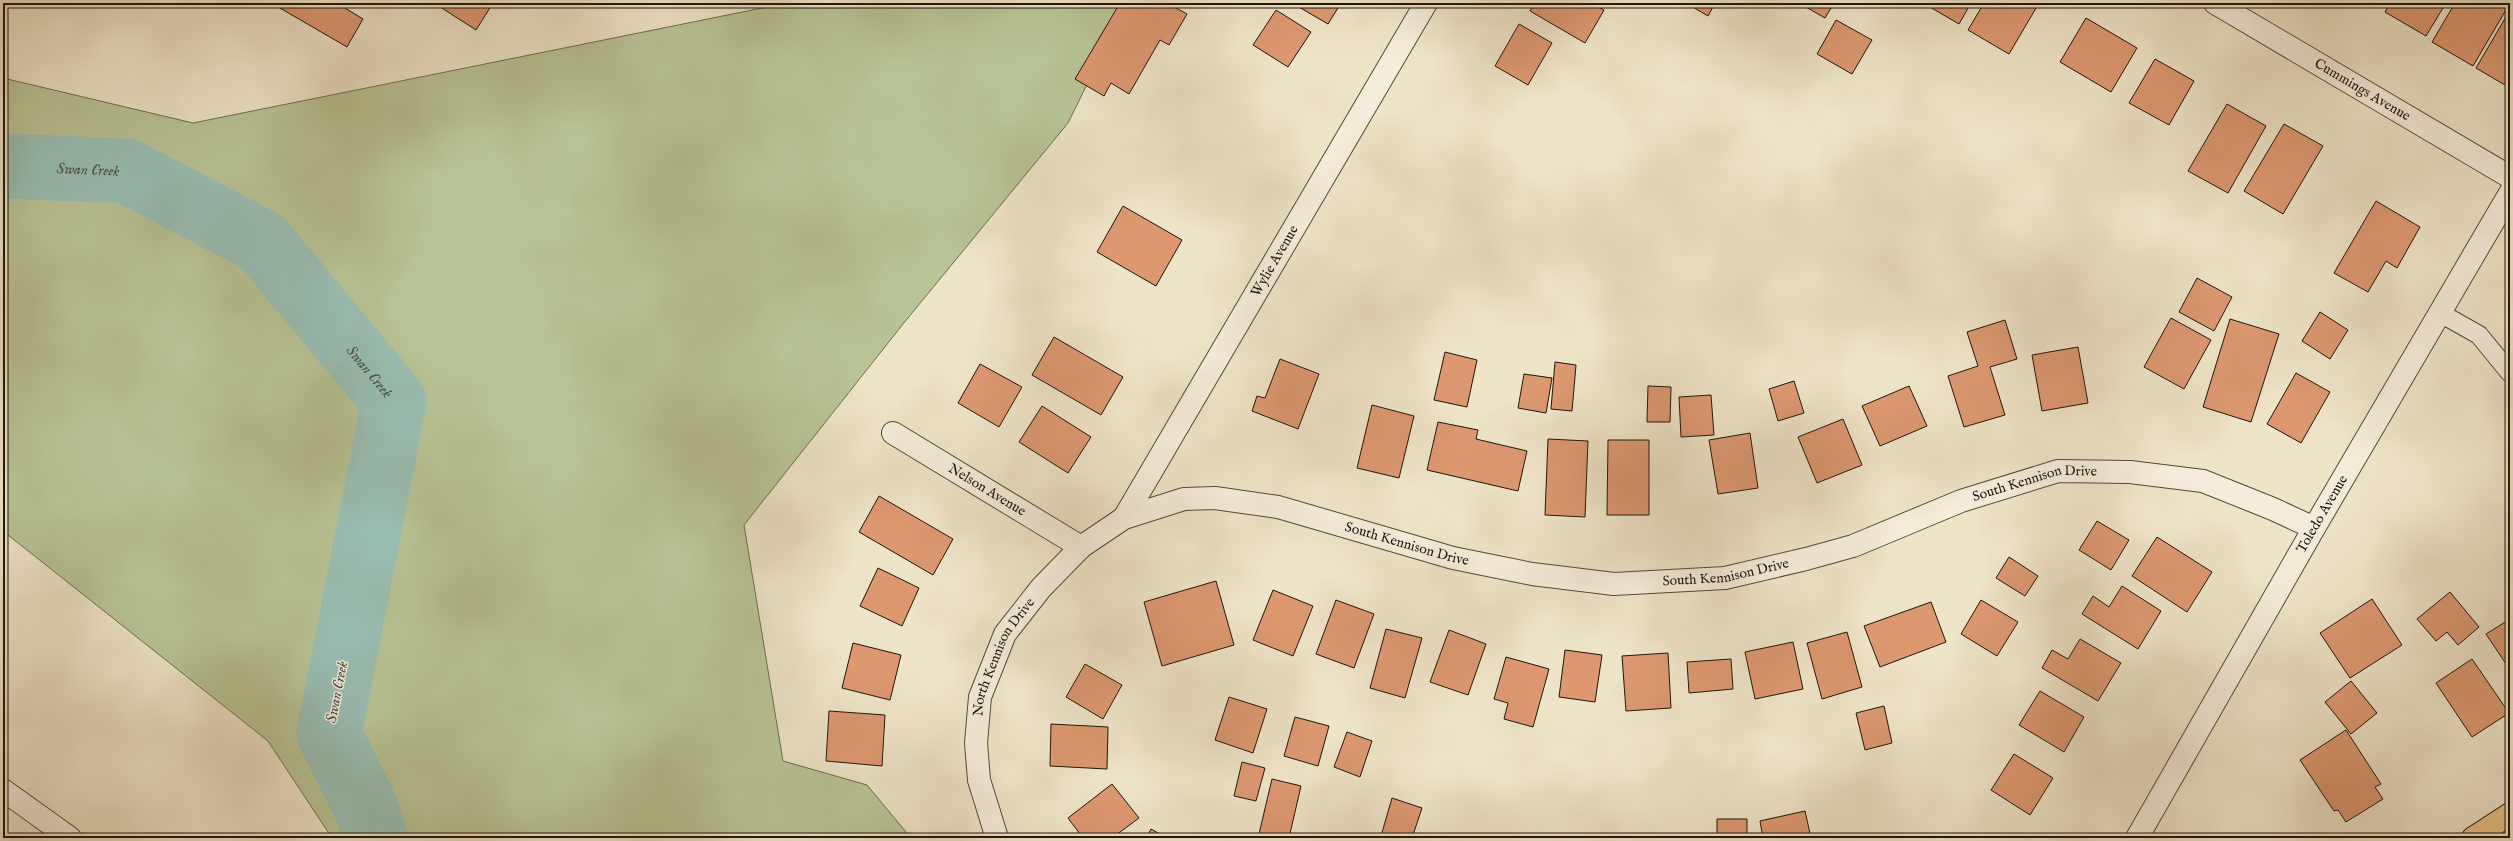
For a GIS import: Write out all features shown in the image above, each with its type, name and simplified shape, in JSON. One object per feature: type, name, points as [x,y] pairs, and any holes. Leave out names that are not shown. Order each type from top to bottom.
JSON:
[{"type":"main road","points":[[2473,838],[2510,814]]},
{"type":"street","name":"Wylie Avenue","points":[[1124,518],[1426,3]]},
{"type":"street","name":"Cummings Avenue","points":[[2215,3],[2510,177]]},
{"type":"street","name":"Toledo Avenue","points":[[2137,838],[2314,528],[2510,192]]},
{"type":"street","name":"Nelson Avenue","points":[[893,433],[1081,547]]},
{"type":"street","name":"South Kennison Drive","points":[[1124,518],[1184,499],[1230,500],[1278,507],[1453,558],[1532,574],[1614,584],[1726,578],[1806,559],[1853,546],[1961,501],[2058,471],[2130,472],[2203,481],[2273,509],[2314,528]]},
{"type":"street","name":"North Kennison Drive","points":[[997,838],[979,780],[976,743],[980,697],[1005,634],[1041,588],[1081,547],[1124,518]]},
{"type":"street","points":[[3,790],[70,838]]},
{"type":"lane","points":[[2440,313],[2479,335],[2510,373]]},
{"type":"green space","points":[[787,3],[1127,3],[1068,123],[903,324],[744,525],[783,761],[867,785],[911,838],[332,838],[268,741],[3,531],[3,78],[193,123]]},
{"type":"building","points":[[348,3],[345,8],[363,19],[347,47],[273,4]]},
{"type":"building","points":[[434,3],[493,3],[476,30]]},
{"type":"building","points":[[1120,3],[1167,3],[1187,14],[1169,45],[1160,40],[1129,94],[1111,83],[1104,96],[1075,79]]},
{"type":"building","points":[[1292,3],[1341,3],[1328,24]]},
{"type":"building","points":[[1534,3],[1591,3],[1604,10],[1585,43],[1530,11]]},
{"type":"building","points":[[1686,3],[1715,3],[1708,16]]},
{"type":"building","points":[[1799,3],[1834,3],[1825,18]]},
{"type":"building","points":[[1923,3],[1971,3],[1959,24]]},
{"type":"building","points":[[1984,3],[2039,3],[2009,54],[1968,30]]},
{"type":"building","points":[[2390,3],[2446,3],[2426,36],[2385,12]]},
{"type":"building","points":[[2455,3],[2510,3],[2473,66],[2432,42]]},
{"type":"building","points":[[1276,10],[1311,32],[1288,67],[1253,45]]},
{"type":"building","points":[[2510,10],[2510,88],[2476,68]]},
{"type":"building","points":[[2086,18],[2137,48],[2111,92],[2060,62]]},
{"type":"building","points":[[1836,20],[1872,40],[1852,74],[1817,54]]},
{"type":"building","points":[[1519,24],[1552,43],[1528,85],[1495,66]]},
{"type":"building","points":[[2155,59],[2194,81],[2169,125],[2129,103]]},
{"type":"building","points":[[2227,104],[2266,126],[2228,193],[2188,171]]},
{"type":"building","points":[[2284,124],[2323,146],[2283,214],[2244,191]]},
{"type":"building","points":[[2376,201],[2420,227],[2397,268],[2386,261],[2368,292],[2334,273]]},
{"type":"building","points":[[1123,206],[1182,240],[1156,286],[1097,252]]},
{"type":"building","points":[[2197,278],[2232,297],[2214,331],[2179,312]]},
{"type":"building","points":[[2320,312],[2348,330],[2330,359],[2302,341]]},
{"type":"building","points":[[2171,318],[2211,340],[2184,389],[2144,367]]},
{"type":"building","points":[[2230,319],[2279,334],[2251,422],[2203,407]]},
{"type":"building","points":[[2005,320],[2017,359],[1990,367],[2005,415],[1964,427],[1948,376],[1978,366],[1967,332]]},
{"type":"building","points":[[1054,337],[1123,377],[1101,415],[1032,375]]},
{"type":"building","points":[[2078,347],[2088,403],[2042,411],[2032,355]]},
{"type":"building","points":[[1445,352],[1477,360],[1467,407],[1434,400]]},
{"type":"building","points":[[1280,359],[1319,374],[1298,429],[1252,411],[1257,396],[1265,398]]},
{"type":"building","points":[[1555,362],[1576,365],[1572,411],[1551,409]]},
{"type":"building","points":[[980,364],[1022,387],[999,427],[958,403]]},
{"type":"building","points":[[2296,373],[2330,392],[2301,443],[2267,424]]},
{"type":"building","points":[[1524,374],[1552,378],[1546,413],[1518,408]]},
{"type":"building","points":[[1794,381],[1804,413],[1778,421],[1769,389]]},
{"type":"building","points":[[1648,386],[1671,387],[1670,422],[1647,422]]},
{"type":"building","points":[[1909,386],[1927,426],[1880,446],[1862,406]]},
{"type":"building","points":[[1711,395],[1714,435],[1681,437],[1679,397]]},
{"type":"building","points":[[1372,405],[1414,416],[1399,478],[1357,468]]},
{"type":"building","points":[[1042,406],[1091,437],[1068,473],[1019,442]]},
{"type":"building","points":[[1843,419],[1862,465],[1817,483],[1798,437]]},
{"type":"building","points":[[1438,422],[1478,430],[1476,439],[1527,451],[1518,491],[1427,470]]},
{"type":"building","points":[[1750,433],[1758,488],[1718,494],[1709,440]]},
{"type":"building","points":[[1548,439],[1588,441],[1585,517],[1545,515]]},
{"type":"building","points":[[1608,440],[1649,440],[1649,515],[1607,515]]},
{"type":"building","points":[[879,496],[953,539],[933,575],[859,532]]},
{"type":"building","points":[[2097,521],[2129,540],[2111,570],[2079,550]]},
{"type":"building","points":[[2157,537],[2212,572],[2187,612],[2132,576]]},
{"type":"building","points":[[2009,557],[2038,576],[2025,596],[1996,578]]},
{"type":"building","points":[[878,568],[919,588],[902,626],[860,606]]},
{"type":"building","points":[[1216,581],[1234,645],[1162,666],[1144,602]]},
{"type":"building","points":[[2122,586],[2161,611],[2138,649],[2082,614],[2093,596],[2109,607]]},
{"type":"building","points":[[1273,590],[1313,606],[1293,656],[1253,640]]},
{"type":"building","points":[[2450,592],[2479,627],[2458,645],[2447,632],[2436,641],[2417,619]]},
{"type":"building","points":[[2372,599],[2402,645],[2350,678],[2320,633]]},
{"type":"building","points":[[1336,600],[1374,614],[1354,668],[1316,654]]},
{"type":"building","points":[[1981,600],[2018,622],[1997,656],[1961,634]]},
{"type":"building","points":[[1931,602],[1946,642],[1880,667],[1864,626]]},
{"type":"building","points":[[2510,619],[2510,670],[2486,634]]},
{"type":"building","points":[[1386,629],[1422,638],[1405,698],[1370,688]]},
{"type":"building","points":[[1449,630],[1486,644],[1468,695],[1430,682]]},
{"type":"building","points":[[1847,632],[1862,687],[1822,699],[1807,643]]},
{"type":"building","points":[[2080,639],[2121,663],[2098,701],[2042,668],[2052,650],[2068,659]]},
{"type":"building","points":[[1793,642],[1803,689],[1755,699],[1745,652]]},
{"type":"building","points":[[853,643],[901,655],[890,700],[842,688]]},
{"type":"building","points":[[1565,650],[1602,655],[1595,702],[1559,697]]},
{"type":"building","points":[[1668,653],[1671,708],[1626,711],[1622,656]]},
{"type":"building","points":[[1506,657],[1549,669],[1533,727],[1504,719],[1508,703],[1494,699]]},
{"type":"building","points":[[1731,659],[1733,689],[1689,693],[1687,662]]},
{"type":"building","points":[[2472,659],[2509,713],[2472,737],[2436,683]]},
{"type":"building","points":[[1085,664],[1122,685],[1103,719],[1066,697]]},
{"type":"building","points":[[2351,681],[2377,713],[2351,734],[2325,702]]},
{"type":"building","points":[[2040,691],[2084,717],[2064,752],[2019,725]]},
{"type":"building","points":[[1229,697],[1267,709],[1253,753],[1215,740]]},
{"type":"building","points":[[1884,706],[1892,743],[1865,750],[1856,713]]},
{"type":"building","points":[[829,711],[885,715],[882,766],[826,761]]},
{"type":"building","points":[[1295,717],[1329,726],[1318,766],[1284,756]]},
{"type":"building","points":[[1051,724],[1108,727],[1107,769],[1050,766]]},
{"type":"building","points":[[2346,730],[2381,784],[2375,787],[2383,799],[2346,822],[2338,810],[2334,811],[2300,760]]},
{"type":"building","points":[[1347,732],[1372,741],[1360,777],[1334,767]]},
{"type":"building","points":[[2014,754],[2053,778],[2030,815],[1991,790]]},
{"type":"building","points":[[1242,762],[1265,768],[1256,801],[1234,796]]},
{"type":"building","points":[[1272,779],[1301,786],[1289,838],[1258,838]]},
{"type":"building","points":[[1112,784],[1139,818],[1112,838],[1083,838],[1068,818]]},
{"type":"building","points":[[1392,798],[1422,808],[1412,838],[1388,838],[1381,836]]},
{"type":"building","points":[[1805,811],[1811,838],[1763,838],[1760,821]]},
{"type":"building","points":[[1717,819],[1747,819],[1747,838],[1717,838]]},
{"type":"building","points":[[1151,829],[1167,838],[1146,838]]},
{"type":"waterway","name":"Swan Creek","points":[[3,166],[127,171],[262,242],[394,401],[329,734],[367,810],[376,838]]}]
